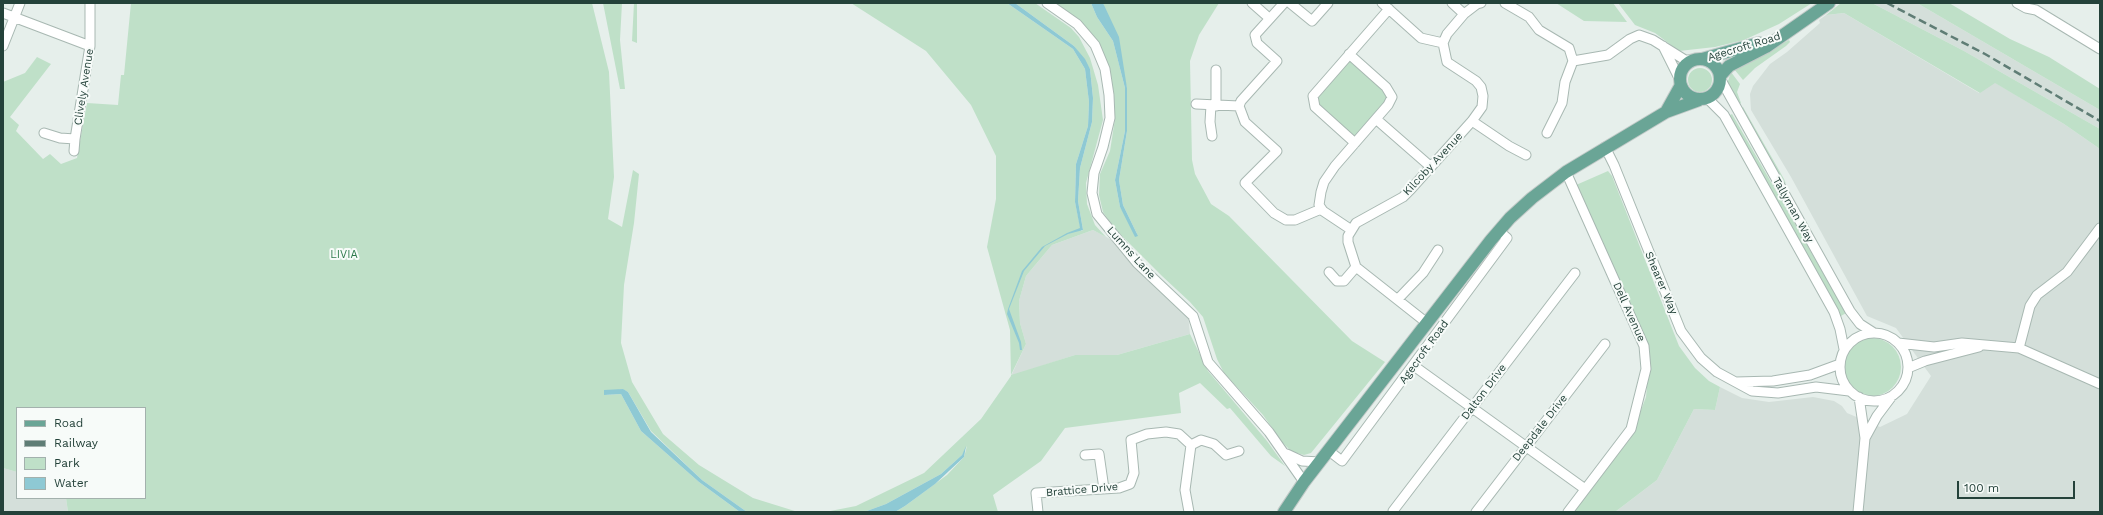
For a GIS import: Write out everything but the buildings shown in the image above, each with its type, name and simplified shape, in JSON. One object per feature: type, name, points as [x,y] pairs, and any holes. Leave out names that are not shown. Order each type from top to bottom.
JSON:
[{"type":"main road","name":"Agecroft Road","points":[[1720,78],[1729,66],[1766,47],[1829,3]]},
{"type":"main road","name":"Agecroft Road","points":[[1698,60],[1752,46],[1785,34]]},
{"type":"main road","points":[[1666,112],[1681,83],[1684,68],[1698,60],[1714,65],[1720,78],[1717,91],[1703,99],[1686,93],[1681,83]]},
{"type":"main road","name":"Agecroft Road","points":[[1284,512],[1304,482],[1499,231],[1532,198],[1566,172],[1605,147],[1666,112],[1703,99]]},
{"type":"street","points":[[3,46],[20,3]]},
{"type":"street","name":"Clively Avenue","points":[[44,133],[60,138],[76,139],[90,46],[90,3]]},
{"type":"street","name":"Lumns Lane","points":[[1047,3],[1077,24],[1095,45],[1105,69],[1109,95],[1110,118],[1104,147],[1094,173],[1092,193],[1097,214],[1137,263],[1193,316],[1208,362],[1284,452],[1304,482]]},
{"type":"street","points":[[1252,3],[1269,18]]},
{"type":"street","points":[[1284,3],[1255,34],[1255,39],[1277,61],[1241,101],[1239,106],[1245,122],[1277,151],[1245,183],[1274,213],[1286,220],[1295,220],[1321,209]]},
{"type":"street","points":[[1290,3],[1312,21],[1328,3]]},
{"type":"street","points":[[1452,3],[1464,14]]},
{"type":"street","points":[[1355,143],[1319,111],[1312,100],[1318,89],[1349,54],[1385,6],[1421,38],[1443,43],[1447,34],[1464,14],[1477,4],[1481,3]]},
{"type":"street","points":[[1505,3],[1529,17],[1539,30],[1569,48],[1573,61],[1565,82],[1562,103],[1552,130]]},
{"type":"street","points":[[2017,3],[2026,8],[2038,6],[2100,49]]},
{"type":"street","points":[[3,13],[90,46]]},
{"type":"street","points":[[1573,61],[1608,55],[1630,39],[1639,35],[1653,40],[1685,60],[1698,60]]},
{"type":"street","name":"Kilcoby Avenue","points":[[1350,229],[1356,223],[1403,197],[1431,168],[1472,121],[1482,107],[1483,96],[1481,88],[1476,81],[1447,62],[1443,43]]},
{"type":"street","points":[[1663,46],[1681,83]]},
{"type":"street","points":[[1349,54],[1380,81],[1392,95],[1390,102],[1324,182],[1320,199],[1321,209],[1350,229],[1348,242],[1356,268],[1398,299],[1427,323]]},
{"type":"street","points":[[1212,136],[1210,122],[1216,70]]},
{"type":"street","name":"Tallyman Way","points":[[1720,78],[1850,312],[1860,324],[1874,332]]},
{"type":"street","name":"Tallyman Way","points":[[1703,99],[1724,115],[1834,312],[1840,329],[1844,349]]},
{"type":"street","points":[[1196,104],[1239,106]]},
{"type":"street","points":[[1376,119],[1431,168]]},
{"type":"street","points":[[1472,121],[1508,146],[1527,156]]},
{"type":"street","points":[[74,151],[76,139]]},
{"type":"street","name":"Shearer Way","points":[[1605,147],[1614,165],[1681,331],[1700,358],[1717,372],[1752,391],[1778,393],[1816,387],[1850,391]]},
{"type":"street","name":"Dell Avenue","points":[[1566,172],[1644,346],[1646,369],[1631,429],[1568,512]]},
{"type":"street","points":[[2018,348],[2030,306],[2037,295],[2067,272],[2100,228]]},
{"type":"street","name":"Agecroft Road","points":[[1329,451],[1342,461],[1414,366],[1507,238],[1499,231]]},
{"type":"street","points":[[1398,299],[1423,273],[1438,250]]},
{"type":"street","points":[[1329,272],[1337,281],[1344,281],[1356,268]]},
{"type":"street","name":"Dalton Drive","points":[[1393,511],[1575,273]]},
{"type":"street","points":[[1865,438],[1877,416],[1892,395],[1903,384],[1908,368],[1905,355],[1898,343],[1891,337],[1874,332],[1857,337],[1844,349],[1840,364],[1840,374],[1850,391],[1859,397],[1870,401],[1881,400],[1892,395]]},
{"type":"street","points":[[1898,343],[1934,347],[1962,343],[2018,348],[2100,384]]},
{"type":"street","name":"Deepdale Drive","points":[[1476,512],[1605,344]]},
{"type":"street","points":[[1908,368],[1925,361],[1986,345]]},
{"type":"street","points":[[1735,382],[1773,381],[1803,376],[1840,364]]},
{"type":"street","points":[[1414,366],[1585,489]]},
{"type":"street","points":[[1858,512],[1865,438],[1859,397]]},
{"type":"street","name":"Brattice Drive","points":[[1038,512],[1036,493],[1119,488],[1130,484],[1134,473],[1131,440],[1147,434],[1166,432],[1179,434],[1191,445]]},
{"type":"street","points":[[1189,512],[1185,490],[1191,445],[1201,440],[1214,444],[1226,455],[1239,451]]},
{"type":"street","points":[[1284,452],[1302,461],[1320,462]]},
{"type":"street","points":[[1084,455],[1099,454],[1104,489]]},
{"type":"shaded area","points":[[1872,3],[1917,3],[2100,110],[2100,129],[1964,51]]},
{"type":"shaded area","points":[[1844,13],[1979,93],[1994,82],[2064,124],[2100,149],[2100,512],[1615,512],[1657,480],[1694,409],[1715,410],[1720,387],[1742,398],[1769,402],[1813,397],[1834,401],[1842,406],[1847,413],[1880,427],[1907,414],[1931,376],[1896,328],[1867,316],[1791,177],[1751,110],[1750,94],[1753,86],[1770,64],[1787,52],[1820,23],[1819,20],[1826,15]]},
{"type":"shaded area","points":[[1093,230],[1112,240],[1188,315],[1190,334],[1117,355],[1075,355],[1011,376],[1026,344],[1020,323],[1019,301],[1026,276],[1052,245]]},
{"type":"shaded area","points":[[3,468],[16,472],[16,499],[66,499],[68,512],[3,512]]},
{"type":"green space","name":"LIVIA","points":[[131,3],[592,3],[609,72],[614,177],[608,219],[622,227],[633,170],[639,174],[634,223],[624,285],[621,343],[632,382],[663,434],[699,465],[753,498],[798,512],[747,512],[702,480],[651,431],[628,392],[622,389],[604,395],[621,394],[641,431],[699,482],[740,512],[68,512],[66,499],[146,499],[146,407],[16,407],[16,472],[3,468],[3,82],[25,73],[37,57],[51,64],[10,117],[19,125],[16,131],[43,159],[50,154],[61,164],[77,158],[87,103],[118,105],[121,75],[124,75]]},
{"type":"green space","points":[[603,3],[622,3],[620,40],[625,89],[620,89]]},
{"type":"green space","points":[[634,3],[637,3],[637,43],[632,41]]},
{"type":"green space","points":[[851,3],[1007,3],[1073,49],[1085,69],[1089,102],[1088,126],[1076,164],[1075,202],[1081,231],[1083,230],[1078,201],[1080,168],[1092,122],[1093,98],[1090,69],[1074,46],[1015,3],[1035,3],[1071,28],[1079,37],[1090,58],[1098,85],[1103,120],[1086,183],[1087,204],[1095,225],[1106,237],[1093,230],[1052,245],[1026,276],[1019,301],[1020,323],[1026,344],[1011,375],[1075,355],[1117,355],[1190,334],[1208,371],[1267,441],[1285,466],[1271,456],[1230,408],[1227,409],[1200,383],[1179,393],[1181,413],[1065,428],[1041,461],[993,495],[998,512],[895,512],[947,475],[964,457],[967,446],[962,455],[941,474],[886,504],[864,512],[825,512],[856,506],[924,473],[981,419],[1011,376],[1010,330],[987,247],[996,199],[996,156],[971,105],[926,51]]},
{"type":"green space","points":[[1055,3],[1091,3],[1097,17],[1113,41],[1125,88],[1125,131],[1115,180],[1120,207],[1138,236],[1123,205],[1119,180],[1127,131],[1127,88],[1103,3],[1219,3],[1199,35],[1190,61],[1192,160],[1195,174],[1211,204],[1229,216],[1352,341],[1385,362],[1311,453],[1304,455],[1297,453],[1294,454],[1282,442],[1263,415],[1224,373],[1217,359],[1203,317],[1190,302],[1115,229],[1103,212],[1099,195],[1100,174],[1110,151],[1115,119],[1114,93],[1108,67],[1098,43],[1080,20]]},
{"type":"green space","points":[[1556,3],[1613,3],[1627,22],[1584,21]]},
{"type":"green space","points":[[1618,3],[1812,3],[1779,24],[1744,40],[1715,47],[1679,51],[1655,33],[1635,25]]},
{"type":"green space","points":[[1841,3],[1872,3],[1964,51],[2100,129],[2100,149],[2064,124],[1995,83],[1980,93],[1844,13],[1826,15]]},
{"type":"green space","points":[[1917,3],[1949,3],[2010,39],[2049,57],[2100,89],[2100,110]]},
{"type":"green space","points":[[1789,40],[1790,42],[1786,46],[1755,68],[1743,80],[1734,69]]},
{"type":"green space","points":[[1349,56],[1390,96],[1355,140],[1316,105],[1314,99]]},
{"type":"green space","points":[[1700,68],[1709,71],[1712,80],[1709,89],[1700,92],[1691,89],[1688,80],[1691,71]]},
{"type":"green space","points":[[1731,72],[1740,84],[1737,92],[1741,103],[1737,105],[1727,84]]},
{"type":"green space","points":[[1743,107],[1786,184],[1782,180],[1740,109]]},
{"type":"green space","points":[[1732,114],[1846,313],[1841,316],[1728,116]]},
{"type":"green space","points":[[1608,171],[1612,176],[1679,346],[1695,368],[1709,381],[1720,387],[1715,410],[1694,409],[1657,480],[1615,512],[1572,512],[1630,439],[1646,397],[1650,354],[1576,185]]},
{"type":"green space","points":[[1866,338],[1878,338],[1893,346],[1901,361],[1901,373],[1893,388],[1878,396],[1866,396],[1851,388],[1843,373],[1843,361],[1851,346]]},
{"type":"water","points":[[1007,3],[1015,3],[1074,46],[1085,59],[1090,69],[1093,98],[1092,122],[1080,168],[1078,201],[1083,230],[1068,234],[1045,246],[1024,271],[1009,309],[1021,342],[1022,350],[1020,350],[1019,343],[1007,314],[1008,309],[1022,271],[1042,247],[1067,233],[1080,228],[1075,202],[1076,164],[1088,126],[1089,102],[1085,69],[1073,49]]},
{"type":"water","points":[[1091,3],[1103,3],[1119,37],[1127,88],[1127,131],[1119,180],[1123,205],[1138,236],[1135,237],[1120,207],[1115,180],[1125,131],[1125,88],[1113,41],[1097,17]]},
{"type":"water","points":[[623,389],[628,392],[651,432],[702,480],[747,512],[740,512],[699,482],[641,431],[621,394],[604,395],[604,390]]},
{"type":"water","points":[[966,446],[964,457],[935,484],[905,506],[895,512],[864,512],[886,504],[941,474],[962,455]]},
{"type":"railway","points":[[1887,3],[1985,54],[2100,121]]}]
